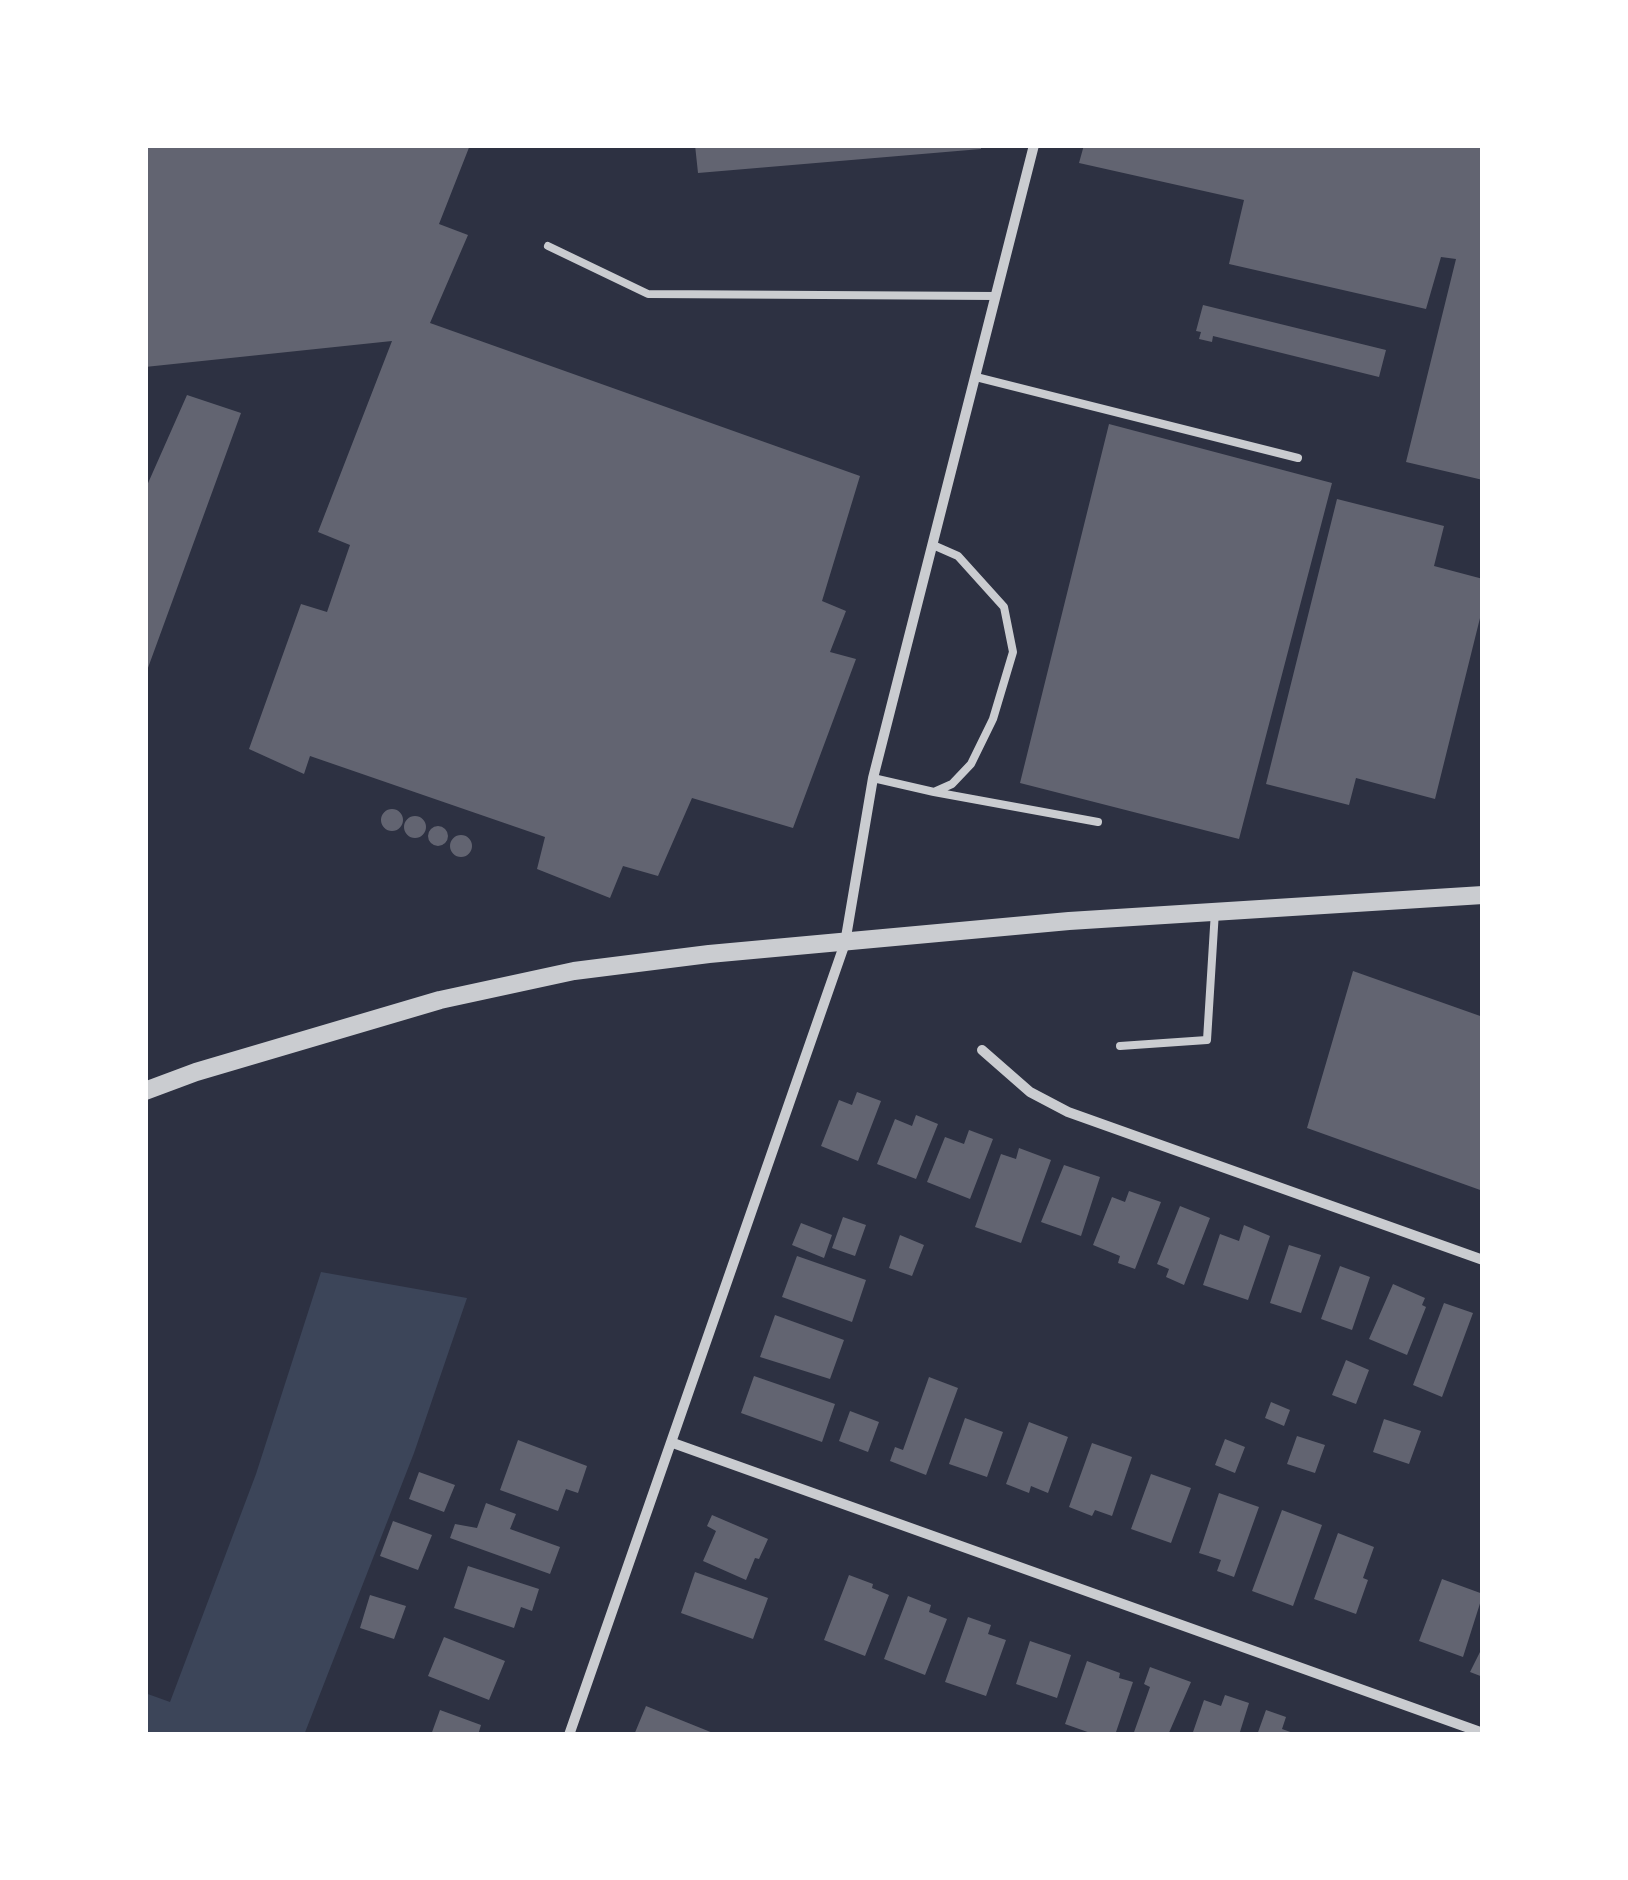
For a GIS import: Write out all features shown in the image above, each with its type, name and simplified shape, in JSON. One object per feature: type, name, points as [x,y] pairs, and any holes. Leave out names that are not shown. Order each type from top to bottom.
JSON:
[{"type":"street","points":[[569,1735],[845,942],[873,778],[1034,145]]},
{"type":"street","points":[[145,1091],[196,1072],[440,1000],[574,971],[845,942],[1215,911],[1483,894]]},
{"type":"street","points":[[982,1050],[1030,1092],[1068,1112],[1483,1260]]},
{"type":"street","points":[[673,1443],[1483,1734]]},
{"type":"lane","points":[[548,246],[648,294],[996,296]]},
{"type":"lane","points":[[976,377],[1298,458]]},
{"type":"lane","points":[[932,545],[958,556],[1004,607],[1013,652],[993,719],[971,764],[952,784],[934,792]]},
{"type":"lane","points":[[873,778],[1098,822]]},
{"type":"lane","points":[[1120,1046],[1208,1040],[1215,911]]},
{"type":"shaded area","points":[[321,1272],[467,1298],[414,1453],[304,1735],[145,1735],[145,1693],[170,1702],[256,1474]]},
{"type":"building","points":[[145,145],[470,145],[439,224],[468,235],[430,323],[860,476],[822,601],[846,611],[830,652],[856,659],[793,828],[692,798],[658,876],[623,866],[610,898],[537,869],[545,837],[310,756],[304,774],[249,749],[301,604],[327,612],[350,545],[318,532],[392,341],[145,367]]},
{"type":"building","points":[[695,145],[981,145],[981,149],[698,173]]},
{"type":"building","points":[[1084,145],[1483,145],[1483,480],[1406,462],[1456,259],[1441,257],[1426,309],[1229,264],[1244,200],[1079,163]]},
{"type":"building","points":[[1203,305],[1386,350],[1379,377],[1213,336],[1212,342],[1199,339],[1201,332],[1196,331]]},
{"type":"building","points":[[187,395],[241,413],[145,676],[145,490]]},
{"type":"building","points":[[1109,424],[1332,483],[1239,839],[1020,783]]},
{"type":"building","points":[[1337,499],[1444,526],[1434,566],[1483,579],[1483,606],[1435,799],[1356,778],[1349,805],[1266,784]]},
{"type":"building","points":[[392,809],[400,812],[400,828],[392,831],[384,828],[381,820],[384,812]]},
{"type":"building","points":[[415,816],[423,819],[423,835],[415,838],[407,835],[404,827],[407,819]]},
{"type":"building","points":[[438,826],[448,836],[438,846],[428,836]]},
{"type":"building","points":[[457,835],[465,835],[472,846],[465,857],[457,857],[450,850],[450,842]]},
{"type":"building","points":[[1353,971],[1483,1017],[1483,1191],[1307,1128]]},
{"type":"building","points":[[857,1092],[881,1101],[858,1161],[821,1146],[839,1100],[852,1105]]},
{"type":"building","points":[[916,1115],[938,1124],[916,1179],[877,1164],[895,1119],[912,1126]]},
{"type":"building","points":[[969,1130],[993,1139],[970,1199],[927,1182],[945,1137],[964,1144]]},
{"type":"building","points":[[1019,1148],[1051,1160],[1021,1243],[975,1227],[1001,1154],[1016,1159]]},
{"type":"building","points":[[1064,1165],[1100,1177],[1081,1236],[1041,1222]]},
{"type":"building","points":[[1129,1191],[1161,1202],[1135,1269],[1118,1263],[1120,1256],[1093,1245],[1112,1197],[1125,1202]]},
{"type":"building","points":[[1180,1206],[1210,1218],[1184,1285],[1166,1277],[1169,1269],[1157,1264]]},
{"type":"building","points":[[843,1217],[866,1225],[855,1256],[832,1248]]},
{"type":"building","points":[[801,1223],[832,1235],[824,1258],[792,1245]]},
{"type":"building","points":[[1244,1225],[1270,1236],[1248,1300],[1203,1285],[1220,1234],[1239,1241]]},
{"type":"building","points":[[900,1235],[924,1245],[912,1276],[889,1268]]},
{"type":"building","points":[[1289,1245],[1321,1255],[1301,1313],[1270,1303]]},
{"type":"building","points":[[797,1256],[866,1280],[852,1322],[782,1297]]},
{"type":"building","points":[[1340,1266],[1370,1277],[1352,1330],[1321,1319]]},
{"type":"building","points":[[1393,1284],[1425,1298],[1422,1305],[1426,1307],[1407,1355],[1369,1339]]},
{"type":"building","points":[[1444,1303],[1473,1313],[1442,1397],[1413,1385]]},
{"type":"building","points":[[775,1315],[844,1340],[830,1379],[760,1357]]},
{"type":"building","points":[[1346,1360],[1369,1370],[1356,1404],[1332,1395]]},
{"type":"building","points":[[754,1376],[835,1404],[822,1442],[741,1413]]},
{"type":"building","points":[[929,1377],[958,1388],[926,1475],[890,1461],[895,1447],[903,1450]]},
{"type":"building","points":[[1271,1402],[1290,1410],[1284,1426],[1265,1418]]},
{"type":"building","points":[[850,1411],[879,1422],[868,1452],[839,1441]]},
{"type":"building","points":[[965,1418],[1003,1432],[987,1477],[949,1464]]},
{"type":"building","points":[[1384,1419],[1421,1431],[1409,1464],[1373,1452]]},
{"type":"building","points":[[1029,1422],[1068,1437],[1048,1493],[1031,1486],[1029,1493],[1006,1484]]},
{"type":"building","points":[[1297,1436],[1325,1445],[1315,1473],[1287,1464]]},
{"type":"building","points":[[1225,1439],[1245,1447],[1235,1473],[1215,1465]]},
{"type":"building","points":[[518,1440],[587,1466],[578,1493],[566,1489],[558,1511],[500,1490]]},
{"type":"building","points":[[1092,1443],[1132,1457],[1112,1516],[1095,1510],[1092,1516],[1069,1507]]},
{"type":"building","points":[[419,1472],[455,1485],[444,1512],[409,1499]]},
{"type":"building","points":[[1151,1474],[1191,1488],[1171,1543],[1131,1529]]},
{"type":"building","points":[[1219,1493],[1259,1507],[1234,1577],[1217,1571],[1221,1560],[1199,1553]]},
{"type":"building","points":[[486,1503],[516,1514],[510,1529],[560,1547],[550,1574],[450,1538],[455,1524],[477,1528]]},
{"type":"building","points":[[1282,1510],[1322,1525],[1293,1606],[1252,1591]]},
{"type":"building","points":[[712,1515],[768,1539],[746,1580],[703,1561],[716,1531],[707,1526]]},
{"type":"building","points":[[393,1521],[432,1535],[418,1570],[380,1556]]},
{"type":"building","points":[[1338,1533],[1374,1547],[1356,1614],[1314,1599]]},
{"type":"building","points":[[468,1566],[539,1589],[532,1611],[521,1607],[514,1628],[454,1608]]},
{"type":"building","points":[[695,1572],[768,1598],[753,1639],[681,1613]]},
{"type":"building","points":[[849,1575],[889,1595],[865,1656],[824,1640]]},
{"type":"building","points":[[1442,1579],[1483,1594],[1463,1657],[1419,1641]]},
{"type":"building","points":[[370,1595],[406,1606],[394,1639],[360,1628]]},
{"type":"building","points":[[908,1596],[931,1605],[929,1612],[947,1619],[925,1675],[884,1659]]},
{"type":"building","points":[[968,1617],[991,1625],[988,1634],[1006,1640],[986,1696],[945,1682]]},
{"type":"building","points":[[444,1637],[505,1661],[489,1700],[428,1676]]},
{"type":"building","points":[[1030,1641],[1071,1655],[1057,1698],[1016,1684]]},
{"type":"building","points":[[1483,1646],[1483,1677],[1470,1672]]},
{"type":"building","points":[[1087,1661],[1133,1682],[1115,1735],[1096,1735],[1065,1724]]},
{"type":"building","points":[[1150,1667],[1191,1682],[1168,1735],[1133,1735],[1150,1687],[1144,1684]]},
{"type":"building","points":[[1225,1695],[1249,1703],[1239,1735],[1192,1735],[1204,1700],[1221,1706]]},
{"type":"building","points":[[646,1706],[718,1735],[634,1735]]},
{"type":"building","points":[[440,1710],[481,1725],[478,1735],[431,1735]]},
{"type":"building","points":[[1266,1710],[1286,1717],[1282,1729],[1299,1735],[1257,1735]]}]
